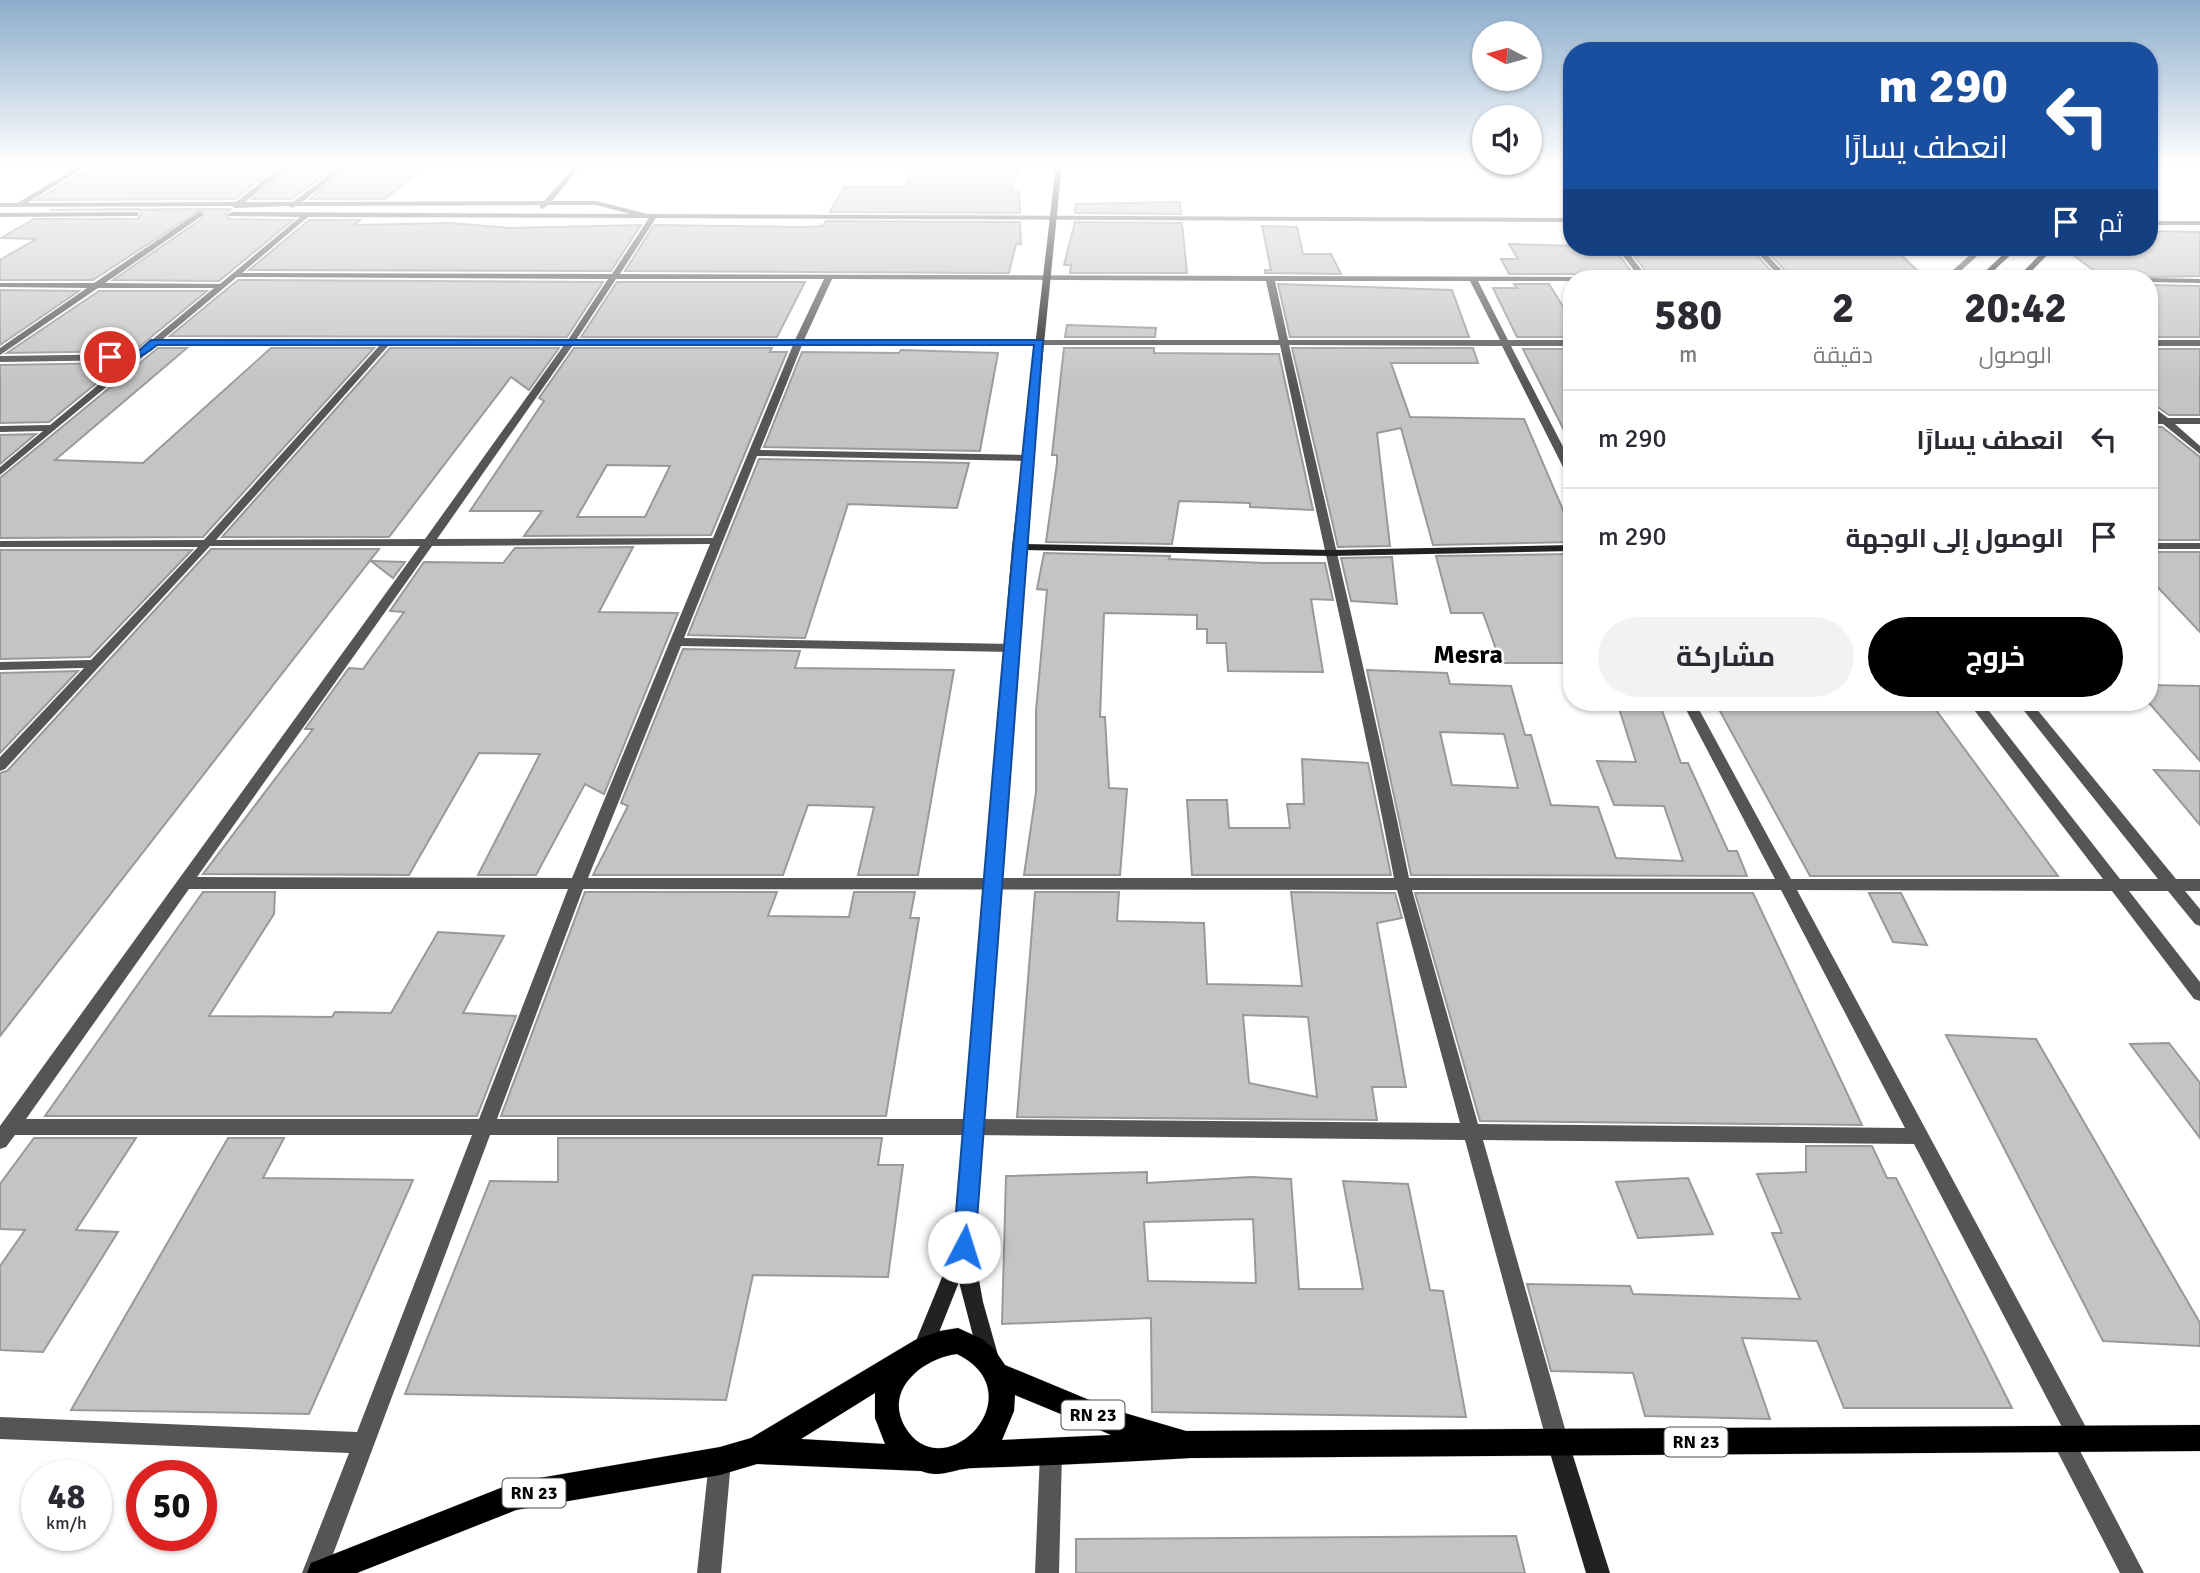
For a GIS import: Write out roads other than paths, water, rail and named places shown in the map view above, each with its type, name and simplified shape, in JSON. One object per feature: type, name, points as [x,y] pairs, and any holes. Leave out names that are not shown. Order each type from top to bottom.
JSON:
[{"type":"main road","points":[[964,1247],[915,1354],[895,1376],[888,1396],[888,1416],[894,1435],[906,1450],[923,1460],[946,1462],[968,1454],[986,1440],[997,1419],[1002,1397],[973,1302],[964,1247],[1013,648],[1018,547],[1051,237]]},
{"type":"main road","points":[[1991,270],[2005,256]]},
{"type":"main road","points":[[2029,270],[2042,256]]},
{"type":"main road","points":[[1018,547],[1330,553],[1563,548]]},
{"type":"main road","points":[[915,1354],[940,1342],[958,1342],[975,1348],[993,1367]]},
{"type":"main road","name":"RN 23","points":[[321,1573],[516,1496],[720,1461],[757,1450],[915,1354]]},
{"type":"main road","name":"RN 23","points":[[993,1367],[1111,1422],[1191,1444]]},
{"type":"main road","name":"RN 23","points":[[968,1454],[1051,1453],[1191,1444],[2200,1438]]},
{"type":"main road","points":[[1558,1443],[1598,1573]]},
{"type":"main road","name":"RN 23","points":[[757,1450],[923,1460]]},
{"type":"street","points":[[0,352],[165,237]]},
{"type":"street","points":[[0,472],[280,237]]},
{"type":"street","points":[[5,1134],[428,543],[571,340],[639,237]]},
{"type":"street","points":[[1627,256],[1638,270]]},
{"type":"street","points":[[1764,256],[1777,270]]},
{"type":"street","points":[[1957,270],[1973,256]]},
{"type":"street","points":[[235,275],[1563,279]]},
{"type":"street","points":[[314,1573],[577,885],[799,341],[829,277]]},
{"type":"street","points":[[1270,278],[1282,342],[1372,728],[1403,886],[1558,1443]]},
{"type":"street","points":[[1473,279],[1563,457]]},
{"type":"street","points":[[2158,280],[2200,281]]},
{"type":"street","points":[[0,285],[221,286]]},
{"type":"street","points":[[154,342],[571,340],[1563,343]]},
{"type":"street","points":[[0,766],[207,543],[387,342]]},
{"type":"street","points":[[2158,343],[2200,343]]},
{"type":"street","points":[[0,359],[137,357]]},
{"type":"street","points":[[2158,415],[2200,451]]},
{"type":"street","points":[[2158,421],[2200,421]]},
{"type":"street","points":[[0,429],[52,428]]},
{"type":"street","points":[[753,453],[1028,458]]},
{"type":"street","points":[[0,544],[717,541]]},
{"type":"street","points":[[2158,546],[2200,546]]},
{"type":"street","points":[[677,642],[1013,648]]},
{"type":"street","points":[[0,666],[95,664]]},
{"type":"street","points":[[1694,711],[1919,1136],[2071,1439],[2132,1573]]},
{"type":"street","points":[[1982,711],[2200,994]]},
{"type":"street","points":[[2031,711],[2200,920]]},
{"type":"street","points":[[186,883],[2200,886]]},
{"type":"street","points":[[5,1134],[484,1127],[975,1127],[1919,1136]]},
{"type":"street","points":[[0,1428],[364,1443]]},
{"type":"street","points":[[1047,1573],[1051,1453]]},
{"type":"street","points":[[709,1573],[720,1461]]},
{"type":"district","name":"Mesra","points":[[1468,654]]}]
